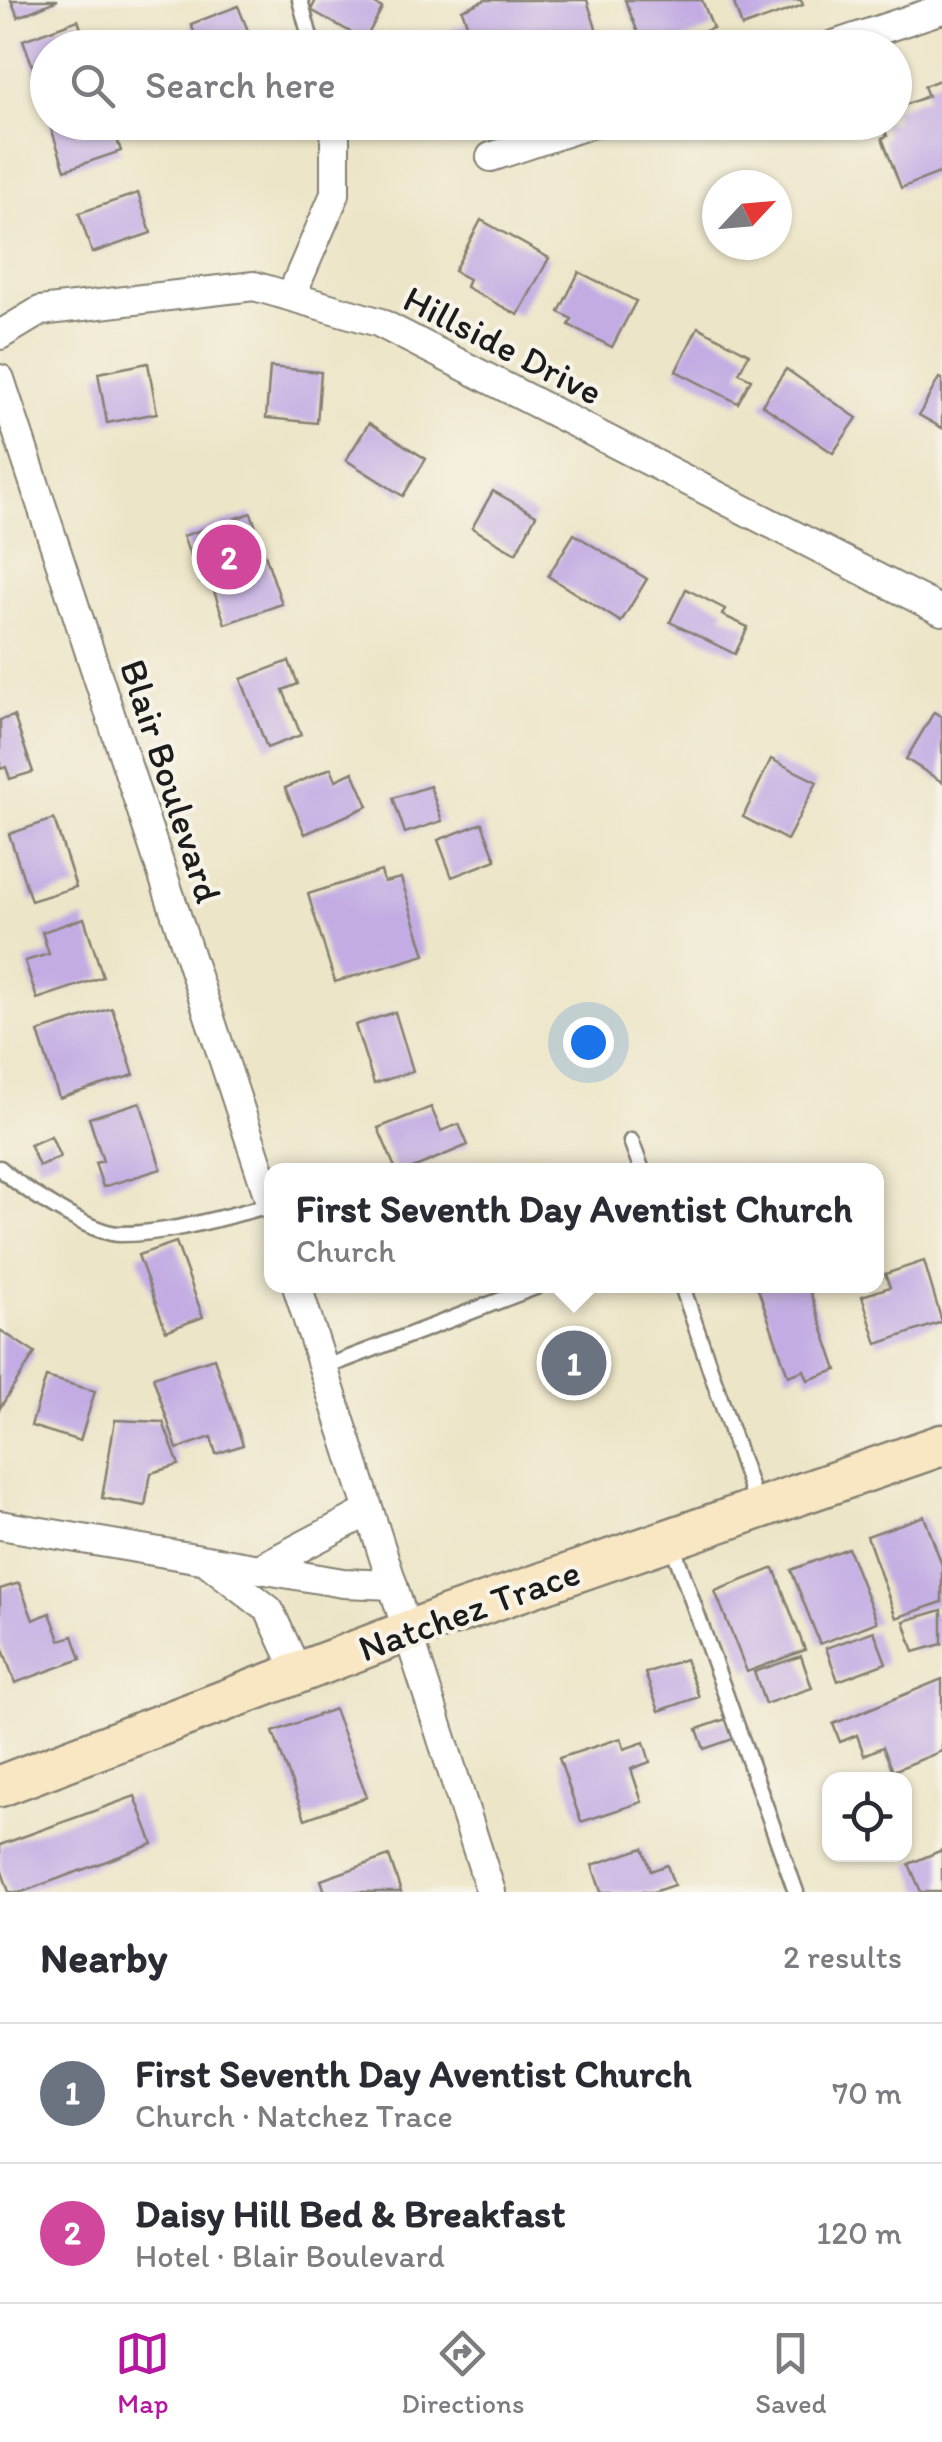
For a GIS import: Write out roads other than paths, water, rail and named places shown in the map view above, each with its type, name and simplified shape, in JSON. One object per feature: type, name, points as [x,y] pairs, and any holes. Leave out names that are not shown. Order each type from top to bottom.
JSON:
[{"type":"main road","name":"Natchez Trace","points":[[0,1786],[405,1632],[942,1445]]},
{"type":"street","points":[[879,30],[942,9]]},
{"type":"street","points":[[290,296],[335,194],[335,140]]},
{"type":"street","points":[[491,157],[542,140]]},
{"type":"street","name":"Hillside Drive","points":[[0,335],[40,311],[254,286],[290,296],[378,322],[942,611]]},
{"type":"street","name":"Blair Boulevard","points":[[0,379],[264,1185]]},
{"type":"street","points":[[298,1293],[491,1892]]},
{"type":"street","points":[[261,1568],[369,1511]]},
{"type":"street","points":[[0,1525],[343,1583],[393,1586]]},
{"type":"street","points":[[199,1557],[240,1584],[269,1610],[298,1673]]},
{"type":"lane","points":[[300,0],[309,30]]},
{"type":"lane","points":[[631,1140],[639,1163]]},
{"type":"lane","points":[[0,1168],[76,1218],[116,1235],[185,1226],[264,1208]]},
{"type":"lane","points":[[323,1368],[520,1293]]},
{"type":"lane","points":[[684,1293],[757,1508]]},
{"type":"lane","points":[[670,1537],[796,1892]]},
{"type":"place","name":"Daisy Hill Bed & Breakfast","points":[[229,557]]},
{"type":"place","name":"First Seventh Day Aventist Church","points":[[574,1363]]}]
